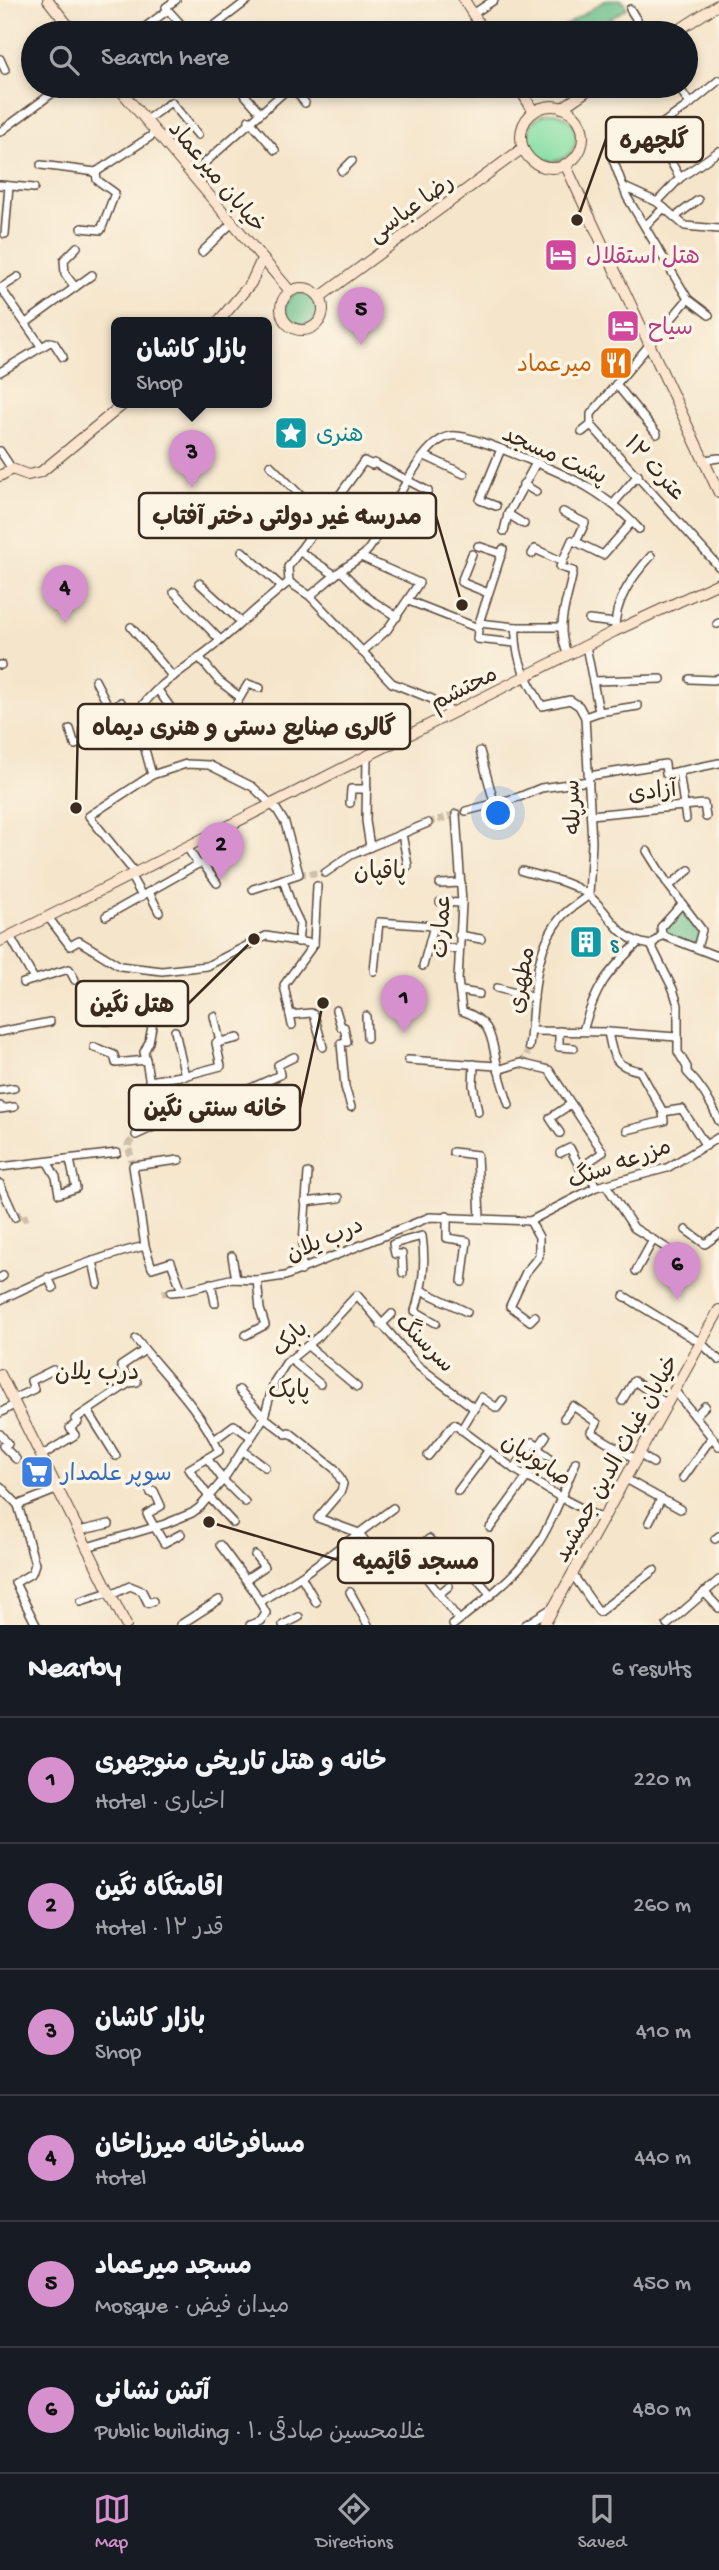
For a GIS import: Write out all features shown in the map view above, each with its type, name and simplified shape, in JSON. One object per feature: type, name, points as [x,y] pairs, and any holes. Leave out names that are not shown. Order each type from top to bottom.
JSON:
[{"type":"main road","points":[[48,0],[65,21]]},
{"type":"main road","points":[[464,0],[477,21]]},
{"type":"main road","points":[[692,21],[718,3]]},
{"type":"main road","name":"خیابان میرعماد","points":[[127,98],[290,291]]},
{"type":"main road","points":[[526,98],[534,111]]},
{"type":"main road","points":[[562,108],[577,98]]},
{"type":"main road","points":[[543,107],[562,108],[578,120],[582,140],[574,158],[565,164],[546,167],[536,163],[523,148],[522,128],[534,111],[543,107]]},
{"type":"main road","name":"رضا عباسی","points":[[320,297],[523,148]]},
{"type":"main road","points":[[565,164],[579,181],[649,344],[719,493]]},
{"type":"main road","points":[[222,317],[251,283],[262,258]]},
{"type":"main road","points":[[251,283],[272,270]]},
{"type":"main road","points":[[309,288],[320,297],[323,303],[322,317],[313,328],[298,330],[286,323],[280,310],[290,291],[309,288]]},
{"type":"main road","points":[[0,476],[12,468],[28,475],[41,472],[119,408]]},
{"type":"main road","name":"محتشم","points":[[5,939],[586,646],[615,627],[719,583]]},
{"type":"main road","name":"خیابان غیاث الدین جمشید","points":[[544,1625],[719,1310]]},
{"type":"main road","points":[[0,1374],[126,1625]]},
{"type":"street","points":[[153,21],[176,0]]},
{"type":"street","points":[[221,21],[248,0]]},
{"type":"street","points":[[473,14],[494,0]]},
{"type":"street","points":[[631,9],[638,21]]},
{"type":"street","points":[[168,10],[178,21]]},
{"type":"street","points":[[0,59],[5,70]]},
{"type":"street","points":[[680,178],[653,130],[691,104],[719,80]]},
{"type":"street","points":[[0,132],[46,98]]},
{"type":"street","points":[[247,98],[259,111]]},
{"type":"street","points":[[191,175],[276,98]]},
{"type":"street","points":[[301,98],[305,103]]},
{"type":"street","points":[[687,98],[691,104]]},
{"type":"street","points":[[146,120],[172,102],[198,135]]},
{"type":"street","points":[[249,120],[275,150]]},
{"type":"street","points":[[41,164],[96,172],[156,133]]},
{"type":"street","points":[[657,202],[680,178],[719,151]]},
{"type":"street","points":[[612,157],[627,197],[688,299],[709,315]]},
{"type":"street","points":[[342,171],[352,161]]},
{"type":"street","points":[[82,228],[101,230],[115,193],[97,180],[96,172]]},
{"type":"street","points":[[0,185],[34,188]]},
{"type":"street","points":[[5,234],[9,186]]},
{"type":"street","points":[[624,187],[657,202],[685,226],[719,229]]},
{"type":"street","points":[[675,217],[698,200]]},
{"type":"street","points":[[645,226],[664,208]]},
{"type":"street","points":[[202,252],[232,223]]},
{"type":"street","points":[[75,287],[65,274],[64,260],[77,247]]},
{"type":"street","points":[[26,323],[92,275]]},
{"type":"street","points":[[18,277],[1,288],[41,346]]},
{"type":"street","points":[[582,432],[591,425],[591,414],[688,299]]},
{"type":"street","points":[[1,370],[52,341],[63,356]]},
{"type":"street","points":[[616,384],[657,434]]},
{"type":"street","name":"عترت ۱۲","points":[[591,425],[719,567]]},
{"type":"street","name":"پشت مسجد","points":[[425,456],[433,445],[445,438],[458,436],[500,449],[574,479],[614,503],[639,529]]},
{"type":"street","points":[[495,506],[480,500],[500,449]]},
{"type":"street","points":[[0,451],[12,468]]},
{"type":"street","points":[[310,596],[361,557],[384,526],[407,480],[425,456],[464,474]]},
{"type":"street","points":[[704,460],[719,458]]},
{"type":"street","points":[[71,729],[75,745],[132,723],[141,707],[158,690],[285,585],[288,567],[364,461],[372,465],[374,463],[428,491]]},
{"type":"street","points":[[504,531],[508,514],[536,463]]},
{"type":"street","points":[[270,465],[323,518]]},
{"type":"street","points":[[614,503],[638,475]]},
{"type":"street","points":[[523,484],[536,492]]},
{"type":"street","points":[[563,512],[585,523],[576,542]]},
{"type":"street","points":[[508,514],[524,524]]},
{"type":"street","points":[[568,655],[562,642],[561,627],[572,571],[561,567],[572,540],[603,555],[632,522]]},
{"type":"street","points":[[478,546],[502,552],[488,593],[477,639],[515,643]]},
{"type":"street","points":[[532,554],[535,549],[563,562]]},
{"type":"street","points":[[242,551],[285,585],[310,596],[392,683],[432,699],[453,713]]},
{"type":"street","points":[[299,551],[338,573],[368,598],[397,617]]},
{"type":"street","points":[[472,554],[461,582],[488,593]]},
{"type":"street","points":[[589,620],[615,627],[618,607],[627,586],[651,556]]},
{"type":"street","points":[[361,557],[419,583],[387,630],[362,652]]},
{"type":"street","points":[[199,583],[240,621]]},
{"type":"street","points":[[174,592],[220,640]]},
{"type":"street","points":[[409,601],[479,625],[561,627]]},
{"type":"street","points":[[131,627],[173,677]]},
{"type":"street","points":[[516,627],[515,643],[525,677],[542,706],[570,700],[579,706],[585,717],[599,712],[639,706]]},
{"type":"street","points":[[586,646],[599,712]]},
{"type":"street","points":[[199,657],[219,681],[240,697]]},
{"type":"street","points":[[690,679],[719,678]]},
{"type":"street","points":[[593,681],[660,679]]},
{"type":"street","points":[[95,680],[111,711],[121,702],[143,743],[152,775]]},
{"type":"street","points":[[252,721],[232,711],[248,684],[260,688]]},
{"type":"street","points":[[158,690],[182,724],[189,741]]},
{"type":"street","name":"سرپله","points":[[585,717],[592,815],[589,895]]},
{"type":"street","points":[[312,719],[324,723]]},
{"type":"street","points":[[287,738],[299,743]]},
{"type":"street","points":[[480,751],[494,803]]},
{"type":"street","points":[[367,756],[366,827],[370,847]]},
{"type":"street","points":[[466,811],[541,788],[589,778],[665,764],[666,774],[719,763]]},
{"type":"street","points":[[159,912],[89,816],[152,775],[186,764],[209,765],[244,781],[262,794],[284,819],[299,874],[253,889]]},
{"type":"street","points":[[679,771],[685,819]]},
{"type":"street","points":[[563,773],[565,784]]},
{"type":"street","points":[[539,778],[541,788]]},
{"type":"street","points":[[350,803],[351,789],[367,789]]},
{"type":"street","points":[[366,799],[376,800]]},
{"type":"street","name":"آزادی","points":[[592,815],[704,804],[706,817]]},
{"type":"street","name":"عمارت","points":[[456,814],[462,903],[457,950],[462,1011],[477,1018],[491,1034],[509,1105]]},
{"type":"street","points":[[325,873],[351,855],[428,823]]},
{"type":"street","points":[[402,834],[408,866]]},
{"type":"street","points":[[187,847],[198,864]]},
{"type":"street","points":[[647,851],[668,886],[702,930],[697,948]]},
{"type":"street","points":[[106,916],[198,864],[203,864],[217,883]]},
{"type":"street","points":[[668,886],[690,870]]},
{"type":"street","points":[[522,871],[589,895],[623,934],[639,943],[651,945]]},
{"type":"street","points":[[283,879],[300,924],[298,942]]},
{"type":"street","points":[[440,884],[461,883]]},
{"type":"street","points":[[292,1025],[284,985],[314,944],[317,887]]},
{"type":"street","name":"مطهری","points":[[529,1047],[540,961],[552,929],[564,914],[589,895]]},
{"type":"street","points":[[440,902],[462,903]]},
{"type":"street","points":[[662,935],[661,926],[682,904]]},
{"type":"street","points":[[48,917],[70,946],[79,941],[120,966],[162,971],[207,966],[266,936],[286,942],[314,944]]},
{"type":"street","points":[[374,971],[379,922],[434,926],[423,966]]},
{"type":"street","points":[[300,924],[315,926]]},
{"type":"street","points":[[459,934],[481,939]]},
{"type":"street","points":[[651,945],[662,935]]},
{"type":"street","points":[[662,935],[719,957]]},
{"type":"street","points":[[5,939],[34,979]]},
{"type":"street","points":[[430,943],[457,950]]},
{"type":"street","points":[[583,1031],[595,993],[614,968],[639,943]]},
{"type":"street","points":[[651,945],[678,1004],[678,1052],[687,1072],[704,1091],[719,1121]]},
{"type":"street","points":[[458,962],[469,964]]},
{"type":"street","points":[[23,983],[69,969],[75,980]]},
{"type":"street","points":[[497,988],[534,998]]},
{"type":"street","points":[[461,991],[479,994]]},
{"type":"street","points":[[336,1010],[341,1027],[344,1027],[345,1087],[351,1107]]},
{"type":"street","points":[[290,1015],[314,1015],[323,1047]]},
{"type":"street","points":[[214,1016],[220,1042]]},
{"type":"street","points":[[366,1016],[367,1038]]},
{"type":"street","points":[[104,1021],[153,1021],[144,1052],[151,1090],[169,1120],[136,1135]]},
{"type":"street","points":[[0,1032],[50,1022]]},
{"type":"street","points":[[175,1031],[185,1076]]},
{"type":"street","points":[[531,1031],[608,1032],[677,1037]]},
{"type":"street","points":[[559,1031],[559,1047],[573,1048]]},
{"type":"street","points":[[608,1032],[613,1056],[624,1068],[640,1071],[663,1112],[664,1121],[627,1130]]},
{"type":"street","points":[[149,1081],[185,1076],[221,1066],[216,1042],[238,1038]]},
{"type":"street","points":[[94,1047],[114,1055],[116,1063],[146,1060]]},
{"type":"street","points":[[200,1111],[280,1075],[278,1065],[294,1057]]},
{"type":"street","points":[[408,1060],[498,1068],[520,1063],[549,1070],[603,1152],[582,1166]]},
{"type":"street","points":[[474,1064],[473,1085],[478,1112]]},
{"type":"street","points":[[0,1090],[14,1088]]},
{"type":"street","points":[[560,1133],[550,1118],[571,1104]]},
{"type":"street","points":[[0,1106],[0,1109],[14,1107]]},
{"type":"street","points":[[663,1112],[682,1109],[706,1146]]},
{"type":"street","name":"مزرعه سنگ","points":[[530,1220],[596,1188],[659,1171],[719,1137]]},
{"type":"street","points":[[560,1153],[570,1148],[596,1188]]},
{"type":"street","points":[[453,1152],[477,1155],[480,1218]]},
{"type":"street","points":[[0,1167],[117,1153]]},
{"type":"street","points":[[48,1163],[56,1177],[59,1194],[76,1188],[70,1160]]},
{"type":"street","points":[[179,1160],[133,1166],[145,1246],[152,1268],[172,1262],[182,1291]]},
{"type":"street","points":[[301,1271],[308,1173]]},
{"type":"street","points":[[0,1184],[15,1217]]},
{"type":"street","points":[[606,1185],[634,1228],[678,1255]]},
{"type":"street","points":[[305,1202],[339,1198]]},
{"type":"street","points":[[447,1216],[447,1238],[467,1241],[462,1282]]},
{"type":"street","name":"درب یلان","points":[[171,1292],[236,1279],[257,1280],[285,1276],[422,1218],[447,1216],[530,1220]]},
{"type":"street","points":[[530,1220],[538,1237],[539,1256],[526,1272],[510,1306],[533,1319]]},
{"type":"street","points":[[400,1227],[405,1241]]},
{"type":"street","points":[[686,1230],[705,1244],[719,1234]]},
{"type":"street","points":[[403,1273],[402,1254],[395,1254],[393,1244],[422,1236],[425,1266],[415,1311],[436,1323]]},
{"type":"street","points":[[636,1271],[653,1240]]},
{"type":"street","points":[[0,1299],[48,1277],[145,1246]]},
{"type":"street","points":[[232,1256],[236,1279]]},
{"type":"street","points":[[93,1261],[98,1284]]},
{"type":"street","points":[[48,1277],[53,1288]]},
{"type":"street","points":[[246,1335],[265,1325],[260,1310],[257,1280]]},
{"type":"street","points":[[211,1283],[215,1303]]},
{"type":"street","points":[[421,1290],[467,1312]]},
{"type":"street","name":"سرسنگ","points":[[356,1295],[427,1374],[475,1409]]},
{"type":"street","name":"بابک","points":[[87,1547],[192,1513],[223,1480],[243,1451],[264,1417],[274,1382],[290,1359],[308,1346],[356,1295]]},
{"type":"street","points":[[624,1296],[701,1343],[719,1360]]},
{"type":"street","points":[[382,1325],[392,1314]]},
{"type":"street","points":[[136,1339],[214,1440],[219,1451],[190,1469],[209,1497],[233,1523]]},
{"type":"street","points":[[308,1346],[357,1387]]},
{"type":"street","points":[[41,1456],[75,1435],[70,1429],[78,1422],[75,1419],[112,1400],[133,1383],[121,1366],[145,1349]]},
{"type":"street","points":[[290,1359],[320,1384]]},
{"type":"street","points":[[0,1413],[34,1389],[31,1381],[52,1370]]},
{"type":"street","points":[[622,1401],[634,1381],[667,1404]]},
{"type":"street","points":[[239,1390],[264,1417],[286,1434],[289,1432],[335,1469],[343,1484],[341,1491],[318,1518],[359,1533],[372,1550]]},
{"type":"street","points":[[674,1390],[719,1446]]},
{"type":"street","points":[[461,1430],[481,1397],[497,1408],[503,1400]]},
{"type":"street","points":[[243,1409],[250,1402]]},
{"type":"street","points":[[564,1418],[573,1406],[597,1423],[591,1432],[653,1463]]},
{"type":"street","points":[[695,1416],[705,1406]]},
{"type":"street","points":[[88,1410],[117,1456]]},
{"type":"street","name":"صابونیان","points":[[428,1456],[454,1424],[514,1469],[604,1520]]},
{"type":"street","points":[[214,1440],[234,1425],[251,1437]]},
{"type":"street","points":[[0,1434],[8,1444],[4,1446],[16,1460]]},
{"type":"street","points":[[539,1446],[546,1436]]},
{"type":"street","points":[[683,1478],[712,1437]]},
{"type":"street","points":[[514,1469],[533,1442],[548,1456]]},
{"type":"street","points":[[243,1451],[265,1467]]},
{"type":"street","points":[[458,1491],[488,1451]]},
{"type":"street","points":[[207,1458],[223,1480],[245,1502]]},
{"type":"street","points":[[409,1555],[439,1594],[456,1623],[506,1583],[533,1551],[576,1462]]},
{"type":"street","points":[[490,1528],[527,1477]]},
{"type":"street","points":[[626,1479],[680,1510]]},
{"type":"street","points":[[145,1481],[151,1493],[154,1491],[161,1506],[147,1514],[164,1543],[181,1534]]},
{"type":"street","points":[[0,1486],[18,1505],[35,1564],[32,1573],[15,1583],[36,1625]]},
{"type":"street","points":[[18,1505],[58,1489]]},
{"type":"street","points":[[649,1521],[661,1499]]},
{"type":"street","points":[[261,1601],[301,1576],[393,1508]]},
{"type":"street","points":[[79,1531],[109,1524]]},
{"type":"street","points":[[397,1566],[429,1539],[431,1541]]},
{"type":"street","points":[[220,1545],[261,1601],[266,1613],[263,1623],[250,1625]]},
{"type":"street","points":[[341,1546],[353,1566]]},
{"type":"street","points":[[246,1579],[264,1567],[255,1555]]},
{"type":"street","points":[[573,1575],[599,1612],[654,1570]]},
{"type":"street","points":[[473,1574],[491,1595]]},
{"type":"street","points":[[301,1576],[316,1602]]},
{"type":"street","points":[[667,1625],[719,1580]]},
{"type":"street","points":[[81,1601],[130,1586],[142,1591],[148,1604],[153,1601]]},
{"type":"street","points":[[439,1594],[449,1586]]},
{"type":"street","points":[[350,1592],[368,1625]]},
{"type":"street","points":[[704,1592],[719,1608]]},
{"type":"street","points":[[180,1625],[219,1600]]},
{"type":"street","points":[[525,1625],[555,1606]]},
{"type":"street","points":[[283,1625],[299,1617]]},
{"type":"green space","points":[[606,0],[622,0],[627,8],[607,21],[573,21]]},
{"type":"green space","points":[[552,113],[569,120],[576,137],[569,154],[552,161],[535,154],[528,137],[535,120]]},
{"type":"green space","points":[[302,292],[314,297],[319,309],[314,321],[302,326],[290,321],[285,309],[290,297]]},
{"type":"green space","points":[[682,904],[702,930],[697,948],[662,935],[661,927]]},
{"type":"tunnel","points":[[428,823],[466,811]]},
{"type":"tunnel","points":[[299,874],[325,873]]},
{"type":"tunnel","points":[[520,1063],[529,1047]]},
{"type":"tunnel","points":[[173,1118],[200,1111]]},
{"type":"tunnel","points":[[133,1166],[128,1145],[136,1135]]},
{"type":"tunnel","points":[[15,1217],[23,1213],[27,1223]]},
{"type":"tunnel","points":[[162,1293],[171,1292]]},
{"type":"place","name":"گلچهره","points":[[577,220]]},
{"type":"place","name":"هتل استقلال","points":[[561,255]]},
{"type":"place","name":"سیاح","points":[[623,326]]},
{"type":"place","name":"مسجد میرعماد","points":[[361,345]]},
{"type":"place","name":"میرعماد","points":[[616,363]]},
{"type":"place","name":"هنری","points":[[291,433]]},
{"type":"place","name":"بازار کاشان","points":[[192,488]]},
{"type":"place","name":"مدرسه غیر دولتی دختر آفتاب","points":[[462,605]]},
{"type":"place","name":"مسافرخانه میرزاخان","points":[[65,623]]},
{"type":"place","name":"گالری صنایع دستی و هنری دیماه","points":[[76,808]]},
{"type":"place","name":"اقامتگاه نگین","points":[[221,880]]},
{"type":"place","name":"هتل نگین","points":[[254,939]]},
{"type":"place","name":"s","points":[[586,942]]},
{"type":"place","name":"خانه سنتی نگین","points":[[323,1003]]},
{"type":"place","name":"خانه و هتل تاریخی منوچهری","points":[[404,1033]]},
{"type":"place","name":"آتش نشانی","points":[[677,1300]]},
{"type":"place","name":"سوپر علمدار","points":[[37,1472]]},
{"type":"place","name":"مسجد قایٔمیه","points":[[209,1522]]},
{"type":"district","name":"پاقپان","points":[[380,870]]},
{"type":"district","name":"درب یلان","points":[[97,1371]]},
{"type":"district","name":"پاپک","points":[[289,1389]]}]
